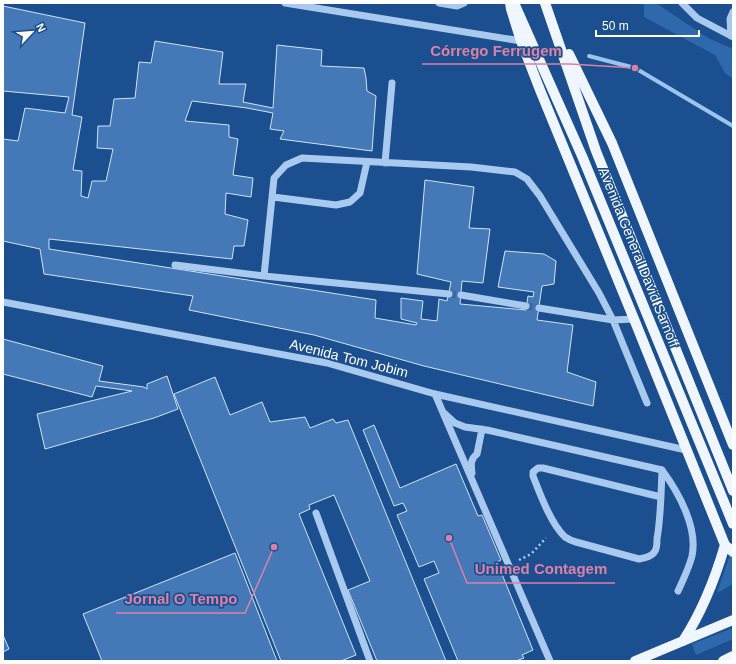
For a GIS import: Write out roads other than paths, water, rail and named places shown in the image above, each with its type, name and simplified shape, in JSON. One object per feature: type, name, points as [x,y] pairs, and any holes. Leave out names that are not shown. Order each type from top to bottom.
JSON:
[{"type":"main road","points":[[510,3],[521,41],[686,450],[725,545],[733,552]]},
{"type":"main road","name":"Avenida General David Sarnoff","points":[[514,3],[582,156],[733,524]]},
{"type":"main road","points":[[547,7],[612,143],[733,444]]},
{"type":"main road","name":"Avenida General David Sarnoff","points":[[547,7],[596,151],[733,490]]},
{"type":"main road","points":[[683,641],[699,616],[720,564],[725,545]]},
{"type":"main road","points":[[634,661],[733,620]]},
{"type":"main road","points":[[723,661],[733,656]]},
{"type":"street","points":[[285,3],[521,41]]},
{"type":"street","points":[[439,3],[457,6],[464,3]]},
{"type":"street","points":[[682,3],[698,18],[732,36]]},
{"type":"street","points":[[732,36],[730,19],[733,12]]},
{"type":"street","points":[[385,162],[392,83]]},
{"type":"street","points":[[264,276],[274,178],[286,164],[302,158],[471,167],[515,172],[528,179],[599,293],[613,320],[647,403]]},
{"type":"street","points":[[273,197],[336,205],[350,202],[360,193],[367,162]]},
{"type":"street","points":[[175,265],[264,276],[449,294]]},
{"type":"street","points":[[460,295],[526,306]]},
{"type":"street","name":"Avenida Tom Jobim","points":[[3,302],[327,363],[434,394],[686,450]]},
{"type":"street","points":[[539,308],[613,320],[634,319]]},
{"type":"street","points":[[434,394],[550,661]]},
{"type":"street","points":[[443,412],[455,423],[465,427],[662,470],[681,498],[694,538],[692,557],[678,591]]},
{"type":"street","points":[[472,480],[471,463],[473,457],[477,454],[482,430]]},
{"type":"street","points":[[457,444],[464,454],[473,457]]},
{"type":"street","points":[[661,497],[543,468],[538,468],[533,472],[533,476],[544,503],[559,531],[566,538],[639,559],[646,558],[655,551],[659,527],[661,497],[662,470]]},
{"type":"street","points":[[316,513],[370,661]]},
{"type":"waterway","points":[[589,56],[635,68],[733,126]]},
{"type":"tunnel","points":[[449,294],[461,295]]},
{"type":"tunnel","points":[[526,306],[539,308]]},
{"type":"place","name":"Córrego Ferrugem","points":[[635,68]]},
{"type":"place","name":"Unimed Contagem","points":[[449,538]]},
{"type":"place","name":"Jornal O Tempo","points":[[274,547]]}]
